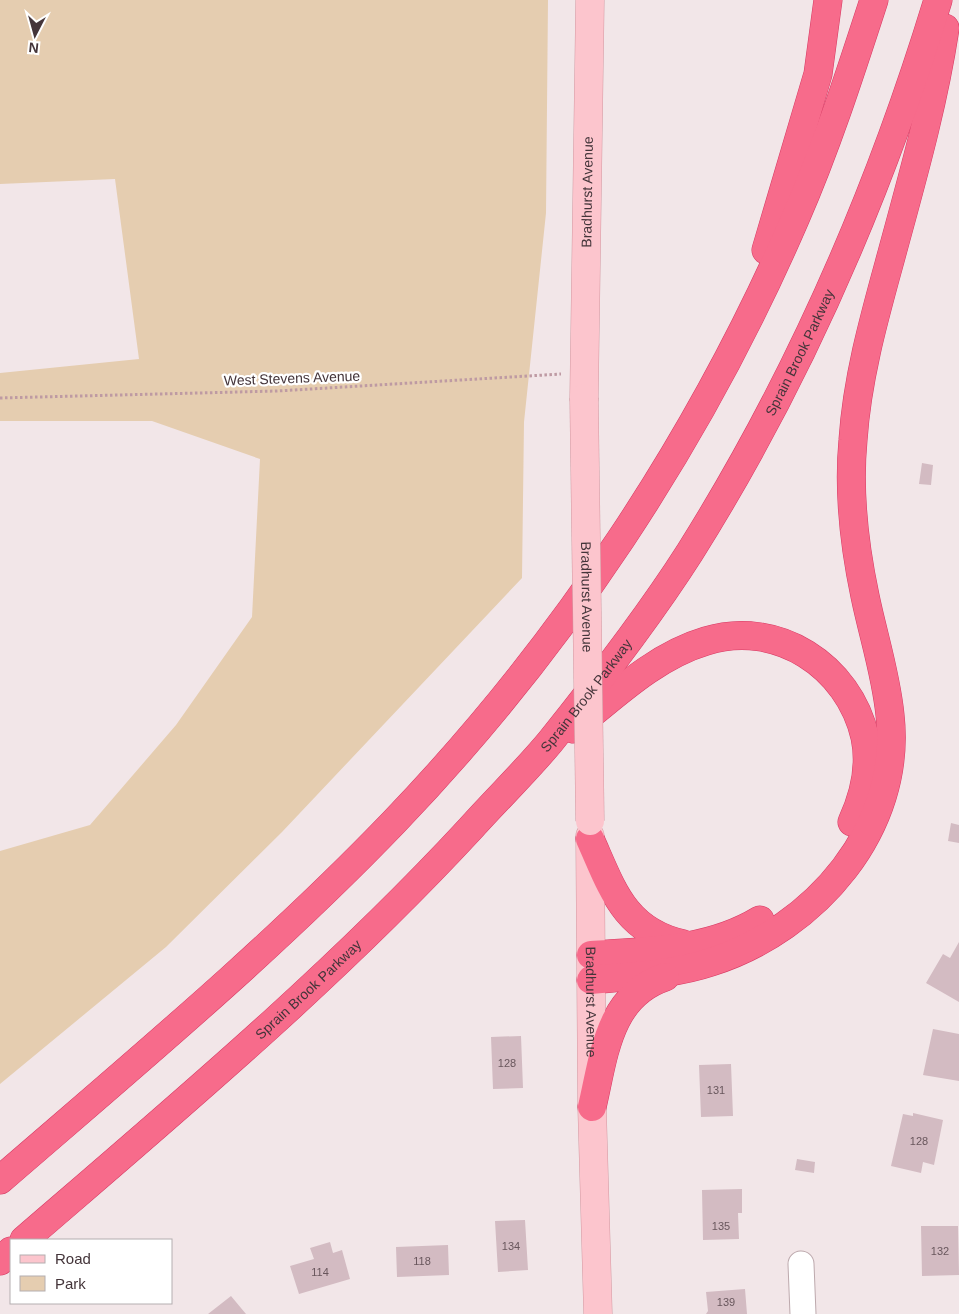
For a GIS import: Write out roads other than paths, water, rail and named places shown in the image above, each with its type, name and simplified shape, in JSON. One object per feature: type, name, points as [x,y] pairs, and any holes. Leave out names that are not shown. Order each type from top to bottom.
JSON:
[{"type":"highway","points":[[744,330],[772,226],[808,112],[824,41],[828,0]]},
{"type":"highway","points":[[0,1180],[209,999],[285,930],[370,846],[448,763],[546,644],[618,544],[685,437],[744,330],[796,216],[823,150],[874,0]]},
{"type":"highway","name":"Sprain Brook Parkway","points":[[25,1239],[222,1069],[332,969],[429,872],[533,761],[655,604],[690,552],[747,455],[805,344],[851,245],[896,130],[938,0]]},
{"type":"highway","points":[[592,1107],[608,1040],[620,1010],[632,996],[648,984],[735,954],[759,943],[816,901],[857,850],[869,830],[883,793],[890,756],[890,716],[856,546],[851,495],[852,442],[863,365],[930,110],[950,0]]},
{"type":"highway","points":[[533,761],[652,667],[676,653],[706,641],[739,635],[774,640],[807,654],[835,678],[854,705],[865,738],[867,772],[862,797],[852,822],[818,871],[787,901],[750,926],[729,936],[591,967]]},
{"type":"highway","points":[[590,830],[616,894],[636,922],[656,936],[671,941],[684,944],[707,942]]},
{"type":"highway","points":[[591,967],[661,974],[688,969]]},
{"type":"highway","points":[[0,1261],[10,1252]]},
{"type":"main road","name":"Bradhurst Avenue","points":[[590,0],[584,385],[592,1107],[598,1314]]},
{"type":"street","points":[[801,1264],[803,1314]]}]
